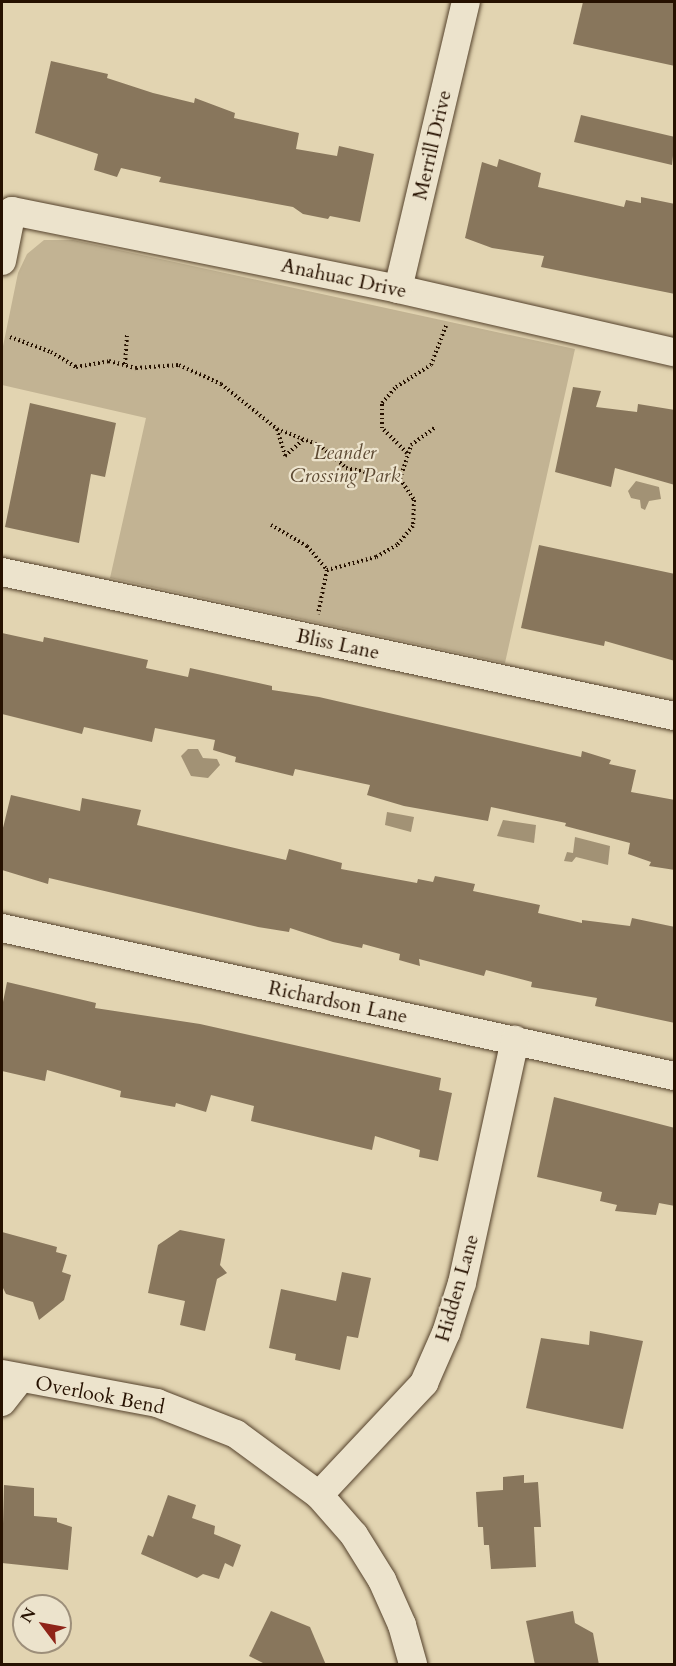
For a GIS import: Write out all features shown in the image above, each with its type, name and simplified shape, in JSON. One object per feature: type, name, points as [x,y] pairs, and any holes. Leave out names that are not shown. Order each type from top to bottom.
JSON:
[{"type":"street","name":"Merrill Drive","points":[[398,289],[466,2]]},
{"type":"street","name":"Anahuac Drive","points":[[2,261],[12,211],[398,289],[675,352]]},
{"type":"street","name":"Bliss Lane","points":[[2,572],[675,716]]},
{"type":"street","name":"Richardson Lane","points":[[2,928],[675,1076]]},
{"type":"street","name":"Hidden Lane","points":[[319,1495],[424,1383],[446,1333],[462,1283],[515,1040]]},
{"type":"street","name":"Overlook Bend","points":[[2,1402],[10,1377],[157,1403],[236,1434],[319,1495],[354,1535],[382,1580],[402,1625],[413,1665]]},
{"type":"path","points":[[407,453],[382,429],[382,403],[396,387],[432,365],[446,326]]},
{"type":"path","points":[[125,363],[127,335]]},
{"type":"path","points":[[10,337],[51,352],[76,367],[109,361],[159,369],[180,365],[221,384],[277,429],[319,446],[346,468],[400,479],[410,489],[416,513],[406,536],[376,557],[327,570]]},
{"type":"path","points":[[400,479],[407,453],[418,437],[434,428]]},
{"type":"path","points":[[277,429],[285,456],[303,440]]},
{"type":"path","points":[[271,525],[307,546],[327,570]]},
{"type":"path","points":[[317,616],[327,570]]},
{"type":"green space","name":"Leander Crossing Park","points":[[44,240],[73,240],[575,349],[505,663],[110,578],[146,418],[2,385],[2,351],[18,273],[27,254]]},
{"type":"shaded area","points":[[636,481],[659,487],[661,499],[649,501],[645,510],[641,508],[640,500],[631,498],[628,491]]},
{"type":"shaded area","points":[[188,749],[198,749],[203,758],[217,759],[220,765],[208,778],[191,776],[181,756]]},
{"type":"shaded area","points":[[387,812],[414,817],[411,832],[385,825]]},
{"type":"shaded area","points":[[503,820],[536,825],[534,843],[497,836]]},
{"type":"shaded area","points":[[575,837],[610,846],[608,865],[576,857],[572,862],[564,861],[567,852],[573,853]]},
{"type":"building","points":[[583,2],[675,2],[675,66],[573,44]]},
{"type":"building","points":[[51,61],[108,74],[107,78],[153,93],[194,103],[195,98],[235,113],[234,118],[299,133],[296,149],[337,156],[339,146],[374,154],[360,222],[330,216],[328,219],[303,214],[293,207],[159,182],[161,177],[121,168],[117,177],[94,170],[98,154],[35,133]]},
{"type":"building","points":[[581,115],[675,137],[672,165],[574,142]]},
{"type":"building","points":[[499,159],[541,173],[538,187],[624,207],[626,200],[641,203],[641,197],[675,204],[675,294],[541,267],[544,256],[492,248],[465,238],[482,162],[497,167]]},
{"type":"building","points":[[573,387],[601,391],[596,407],[637,412],[638,404],[675,410],[675,485],[615,468],[611,487],[555,472]]},
{"type":"building","points":[[30,403],[116,423],[105,477],[91,474],[79,543],[5,527]]},
{"type":"building","points":[[539,545],[675,574],[675,661],[605,641],[604,646],[521,628]]},
{"type":"building","points":[[2,633],[43,642],[44,637],[148,660],[146,668],[188,677],[190,668],[272,686],[272,690],[319,697],[581,757],[582,751],[611,760],[609,764],[636,770],[631,792],[675,800],[675,870],[649,866],[651,862],[628,854],[630,843],[565,826],[566,823],[491,807],[488,821],[404,806],[367,795],[370,785],[295,769],[293,776],[235,762],[236,757],[213,750],[215,740],[155,728],[152,742],[84,727],[82,734],[2,714]]},
{"type":"building","points":[[11,795],[80,811],[82,798],[141,810],[137,825],[286,860],[289,849],[342,863],[341,869],[417,883],[418,879],[433,882],[435,876],[475,884],[473,891],[540,905],[538,913],[582,923],[582,920],[630,926],[632,918],[675,927],[675,1023],[595,1006],[597,998],[531,987],[532,982],[486,970],[484,976],[419,959],[420,966],[399,960],[400,954],[363,944],[362,948],[333,942],[290,928],[289,932],[258,927],[49,878],[48,884],[2,870],[2,832]]},
{"type":"building","points":[[7,982],[96,1003],[95,1008],[200,1024],[441,1078],[439,1090],[452,1093],[438,1161],[419,1157],[420,1150],[375,1136],[372,1150],[251,1121],[254,1106],[211,1095],[206,1112],[176,1103],[175,1107],[120,1097],[121,1091],[47,1070],[45,1081],[2,1071],[2,1007]]},
{"type":"building","points":[[554,1097],[675,1128],[675,1206],[659,1203],[656,1215],[615,1211],[617,1205],[600,1201],[602,1192],[537,1177]]},
{"type":"building","points":[[180,1230],[225,1239],[220,1265],[227,1273],[217,1279],[205,1331],[180,1325],[185,1301],[148,1293],[158,1245]]},
{"type":"building","points":[[2,1232],[57,1247],[56,1252],[67,1255],[62,1272],[71,1275],[64,1300],[39,1320],[33,1302],[6,1294],[2,1286]]},
{"type":"building","points":[[342,1272],[371,1278],[358,1338],[347,1336],[340,1370],[295,1360],[296,1354],[269,1348],[281,1289],[336,1301]]},
{"type":"building","points":[[590,1331],[643,1341],[623,1429],[526,1408],[541,1338],[589,1345]]},
{"type":"building","points":[[524,1475],[524,1483],[538,1482],[541,1527],[534,1527],[536,1567],[491,1569],[489,1545],[484,1545],[483,1527],[478,1527],[476,1492],[503,1490],[503,1477]]},
{"type":"building","points":[[4,1485],[34,1488],[34,1516],[57,1518],[57,1522],[72,1527],[68,1570],[2,1563]]},
{"type":"building","points":[[168,1495],[196,1505],[192,1518],[215,1526],[214,1534],[241,1545],[233,1567],[225,1563],[219,1579],[203,1574],[197,1578],[141,1554],[148,1535],[153,1537]]},
{"type":"building","points":[[271,1611],[310,1627],[326,1665],[267,1665],[249,1656]]},
{"type":"building","points":[[573,1611],[575,1623],[593,1633],[599,1665],[535,1665],[526,1621]]}]
